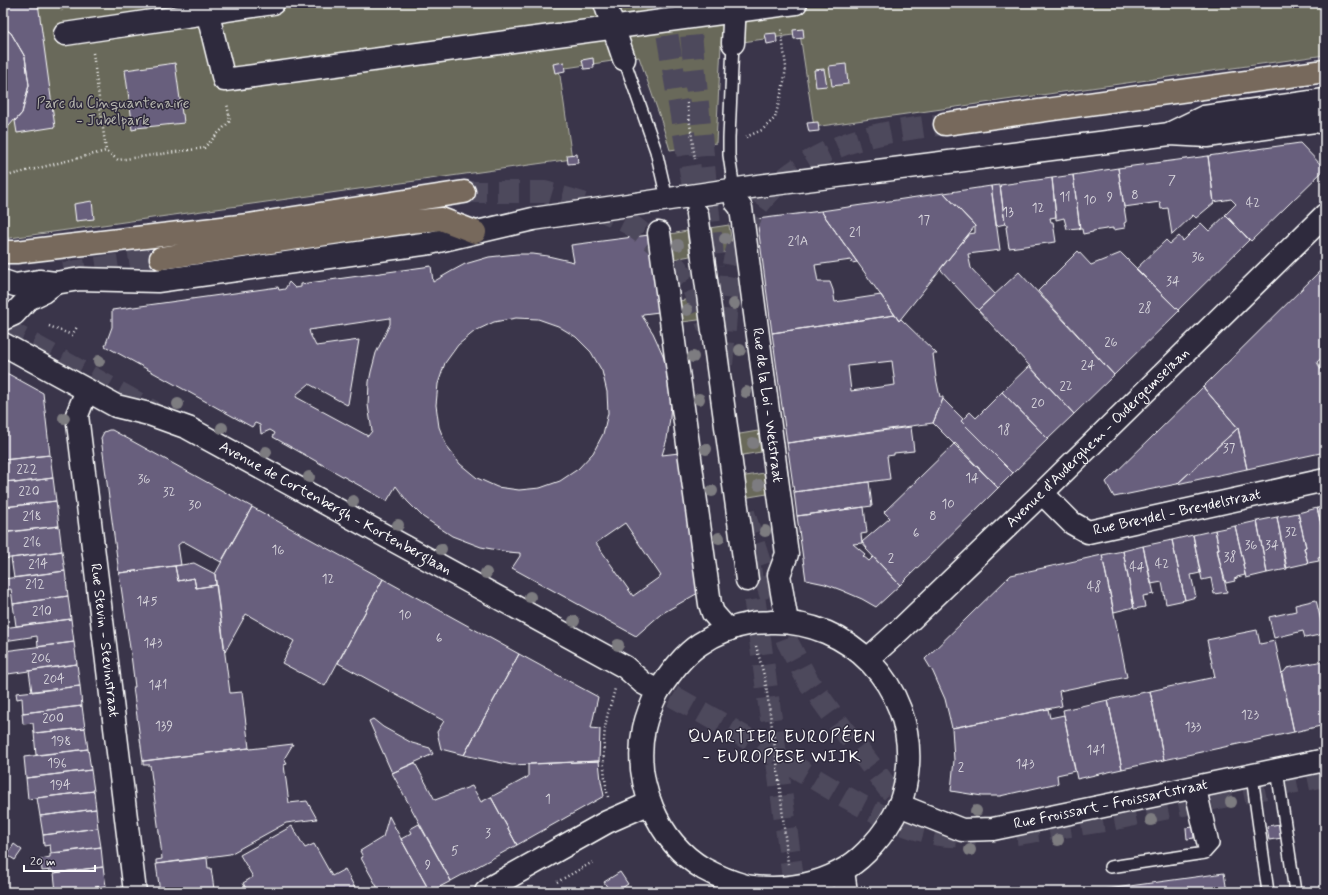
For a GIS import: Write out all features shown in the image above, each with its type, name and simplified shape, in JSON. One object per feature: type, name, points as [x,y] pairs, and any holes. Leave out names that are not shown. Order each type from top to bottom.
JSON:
[{"type":"highway","points":[[945,124],[1325,71]]},
{"type":"highway","points":[[3,252],[16,252],[248,225],[464,192]]},
{"type":"highway","points":[[161,258],[409,222],[441,219],[475,232]]},
{"type":"street","points":[[65,34],[206,8],[273,3]]},
{"type":"street","points":[[605,3],[624,59]]},
{"type":"street","points":[[206,8],[224,80],[613,28],[735,7],[787,4]]},
{"type":"street","points":[[733,43],[735,7]]},
{"type":"street","points":[[1170,134],[1204,117],[1325,100]]},
{"type":"street","points":[[3,281],[14,285],[39,281],[55,283],[80,279],[157,281],[430,243],[533,219],[734,190],[1170,134],[1206,136],[1315,121],[1325,123]]},
{"type":"street","name":"Rue de la Loi - Wetstraat","points":[[734,190],[736,202],[740,208],[787,554],[779,575],[787,622]]},
{"type":"street","points":[[697,214],[747,580]]},
{"type":"street","name":"Avenue d'Auderghem - Oudergemselaan","points":[[868,659],[1042,494],[1325,215]]},
{"type":"street","points":[[659,233],[710,604],[713,613],[728,630]]},
{"type":"street","points":[[3,319],[14,314],[28,299],[43,292],[55,283]]},
{"type":"street","name":"Avenue de Cortenbergh - Kortenberglaan","points":[[3,344],[116,406],[149,414],[188,428],[625,668],[643,683],[658,691]]},
{"type":"street","name":"Rue Stevin - Stevinstraat","points":[[87,390],[77,415],[135,892]]},
{"type":"street","name":"Rue Breydel - Breydelstraat","points":[[1042,494],[1072,522],[1088,532],[1325,480]]},
{"type":"street","points":[[787,622],[817,628],[844,640],[868,659],[882,675],[894,694],[906,730],[909,749],[907,778],[899,805],[885,831],[844,882],[819,882],[791,887],[747,889],[703,868],[681,850],[663,828],[645,788],[641,748],[649,709],[658,691],[676,665],[699,644],[728,630],[752,623],[787,622]]},
{"type":"street","name":"Rue Froissart - Froissartstraat","points":[[899,805],[962,830],[993,829],[1325,760]]},
{"type":"street","points":[[486,892],[493,886],[608,822],[650,802]]},
{"type":"lane","points":[[733,43],[729,155],[734,190]]},
{"type":"lane","points":[[624,59],[656,151],[668,200]]},
{"type":"lane","points":[[1277,770],[1295,892]]},
{"type":"lane","points":[[1252,776],[1268,892]]},
{"type":"lane","points":[[1110,867],[1205,853],[1213,844],[1195,788]]},
{"type":"path","points":[[729,138],[748,137],[762,130],[775,118],[784,82],[786,66],[787,4]]},
{"type":"path","points":[[90,30],[106,151],[118,160],[204,148],[230,121],[224,80]]},
{"type":"path","points":[[687,103],[695,159]]},
{"type":"path","points":[[3,177],[106,151]]},
{"type":"path","points":[[49,326],[72,335],[77,327]]},
{"type":"path","points":[[756,645],[765,679],[777,762],[789,866]]},
{"type":"path","points":[[608,798],[603,768],[603,752],[606,721],[615,688]]},
{"type":"path","points":[[557,882],[593,862]]},
{"type":"green space","name":"Parc du Cinquantenaire - Jubelpark","points":[[3,3],[1325,3],[1325,55],[814,127],[800,34],[721,45],[716,143],[670,150],[639,57],[559,69],[572,159],[3,239]]},
{"type":"green space","points":[[729,225],[733,251],[712,254],[709,228]]},
{"type":"green space","points":[[687,231],[690,256],[674,259],[670,234]]},
{"type":"green space","points":[[703,297],[706,319],[682,322],[679,301]]},
{"type":"green space","points":[[758,431],[761,452],[737,456],[734,435]]},
{"type":"green space","points":[[764,473],[767,494],[743,498],[740,477]]},
{"type":"building","points":[[3,3],[38,3],[55,127],[17,133],[15,121],[22,113],[29,85],[25,57],[11,33],[3,27]]},
{"type":"building","points":[[3,27],[11,33],[25,57],[29,85],[22,113],[3,133]]},
{"type":"building","points":[[803,29],[804,38],[794,39],[793,30]]},
{"type":"building","points":[[776,33],[777,42],[767,44],[765,34]]},
{"type":"building","points":[[593,58],[594,68],[584,69],[582,60]]},
{"type":"building","points":[[564,62],[565,71],[555,73],[553,64]]},
{"type":"building","points":[[175,63],[184,123],[136,128],[137,129],[132,130],[125,70]]},
{"type":"building","points":[[846,64],[848,84],[832,86],[829,66]]},
{"type":"building","points":[[824,69],[827,86],[816,87],[814,70]]},
{"type":"building","points":[[818,122],[819,131],[809,132],[807,123]]},
{"type":"building","points":[[1300,143],[1325,169],[1251,241],[1225,215],[1236,204],[1231,199],[1214,202],[1208,156]]},
{"type":"building","points":[[577,154],[578,163],[568,164],[567,155]]},
{"type":"building","points":[[1208,156],[1214,203],[1196,218],[1193,215],[1172,235],[1168,208],[1161,209],[1160,202],[1124,207],[1118,168]]},
{"type":"building","points":[[1118,168],[1126,220],[1124,223],[1125,228],[1113,230],[1113,228],[1083,234],[1082,229],[1080,229],[1073,175]]},
{"type":"building","points":[[1073,175],[1080,229],[1067,229],[1064,218],[1056,220],[1052,178]]},
{"type":"building","points":[[1052,178],[1056,217],[1050,218],[1051,222],[1053,222],[1056,242],[1009,248],[1006,227],[1007,224],[1005,224],[1000,185]]},
{"type":"building","points":[[1000,185],[1005,224],[996,226],[991,186]]},
{"type":"building","points":[[991,186],[1000,250],[968,254],[971,268],[995,294],[978,310],[940,269],[969,234],[975,233],[975,226],[944,193]]},
{"type":"building","points":[[944,193],[975,226],[899,321],[821,211]]},
{"type":"building","points":[[92,201],[94,219],[76,221],[74,204]]},
{"type":"building","points":[[821,211],[857,262],[852,263],[851,260],[815,265],[818,282],[830,282],[835,302],[881,295],[895,315],[772,333],[757,219]]},
{"type":"building","points":[[1226,215],[1249,240],[1178,310],[1136,269],[1166,240],[1170,244],[1179,236],[1183,241],[1201,223],[1209,231]]},
{"type":"building","points":[[649,235],[659,312],[643,314],[642,316],[653,333],[663,355],[669,380],[671,399],[670,418],[667,439],[662,455],[679,453],[698,593],[661,614],[636,636],[512,568],[520,556],[520,553],[481,547],[452,536],[423,517],[407,501],[396,486],[387,501],[273,437],[275,433],[270,430],[261,434],[260,425],[255,423],[252,427],[105,346],[112,327],[112,310],[278,287],[279,290],[285,289],[289,282],[295,288],[301,287],[301,284],[431,266],[433,282],[465,264],[489,257],[533,254],[574,262],[571,245]],"holes":[[[390,318],[390,324],[376,353],[369,382],[368,405],[372,431],[368,436],[296,397],[297,394],[309,384],[347,405],[348,404],[359,340],[316,346],[309,330]],[[516,318],[538,319],[558,326],[576,337],[591,352],[602,371],[607,392],[608,413],[603,434],[593,453],[578,469],[560,481],[540,488],[519,490],[497,487],[477,478],[460,464],[447,447],[439,427],[436,405],[438,384],[445,363],[458,345],[475,331],[494,322]],[[625,523],[661,576],[633,596],[596,543]]]},
{"type":"building","points":[[1078,251],[1091,265],[1121,253],[1179,311],[1114,375],[1038,291]]},
{"type":"building","points":[[1325,266],[1325,355],[1317,362],[1325,377],[1325,452],[1247,469],[1238,428],[1203,387]]},
{"type":"building","points":[[1019,272],[1114,375],[1074,414],[978,310]]},
{"type":"building","points":[[895,315],[899,321],[901,319],[937,354],[933,354],[936,378],[940,397],[943,397],[943,399],[933,423],[787,443],[772,333]],"holes":[[[892,361],[895,385],[851,391],[848,366]]]},
{"type":"building","points":[[1029,366],[1074,414],[1048,439],[1002,392]]},
{"type":"building","points":[[3,371],[43,393],[50,455],[3,460]]},
{"type":"building","points":[[1203,387],[1238,428],[1177,484],[1114,497],[1106,482]]},
{"type":"building","points":[[1002,392],[1048,439],[1013,473],[961,421],[970,412],[976,418]]},
{"type":"building","points":[[943,399],[963,419],[961,421],[1013,473],[998,488],[933,423]]},
{"type":"building","points":[[911,427],[914,451],[894,453],[894,455],[887,456],[890,479],[794,492],[787,443]]},
{"type":"building","points":[[1238,428],[1247,469],[1177,484]]},
{"type":"building","points":[[112,430],[252,507],[221,562],[183,541],[178,545],[181,565],[119,573],[101,438],[104,432]]},
{"type":"building","points":[[955,443],[998,488],[900,585],[866,549],[867,548],[862,542],[890,518],[884,512]]},
{"type":"building","points":[[50,455],[53,478],[15,483],[15,481],[3,482],[3,460]]},
{"type":"building","points":[[53,478],[56,501],[4,507],[3,482],[15,481],[15,483]]},
{"type":"building","points":[[869,482],[872,506],[797,516],[794,492]]},
{"type":"building","points":[[56,501],[59,526],[7,532],[4,507]]},
{"type":"building","points":[[252,507],[383,579],[325,686],[282,663],[294,641],[246,614],[225,652],[215,574]]},
{"type":"building","points":[[864,507],[867,533],[861,534],[862,543],[853,544],[865,554],[863,556],[869,561],[873,557],[900,585],[876,607],[841,590],[825,584],[806,580],[797,516]]},
{"type":"building","points":[[1325,507],[1325,539],[1317,508]]},
{"type":"building","points":[[1317,508],[1325,539],[1325,556],[1318,558],[1319,561],[1308,563],[1298,513]]},
{"type":"building","points":[[1298,513],[1308,563],[1286,568],[1277,517]]},
{"type":"building","points":[[1277,517],[1287,569],[1267,573],[1257,521]]},
{"type":"building","points":[[1257,521],[1267,573],[1246,578],[1235,526]]},
{"type":"building","points":[[59,526],[62,551],[3,559],[3,533]]},
{"type":"building","points":[[1235,526],[1244,564],[1245,575],[1237,577],[1234,579],[1235,581],[1226,583],[1221,569],[1215,530]]},
{"type":"building","points":[[1215,530],[1219,549],[1217,549],[1227,592],[1214,594],[1211,578],[1202,580],[1193,535]]},
{"type":"building","points":[[1193,535],[1200,573],[1191,575],[1196,597],[1185,600],[1172,540]]},
{"type":"building","points":[[1172,540],[1185,600],[1166,604],[1162,582],[1151,584],[1143,546]]},
{"type":"building","points":[[1143,546],[1154,594],[1143,596],[1145,607],[1134,609],[1123,551]]},
{"type":"building","points":[[62,551],[65,571],[14,578],[11,558]]},
{"type":"building","points":[[1123,551],[1134,607],[1114,612],[1102,555]]},
{"type":"building","points":[[1102,555],[1127,677],[1059,691],[1062,706],[952,728],[945,699],[933,672],[925,659],[1011,575]]},
{"type":"building","points":[[194,563],[215,574],[216,585],[196,588],[194,578],[178,581],[175,566]]},
{"type":"building","points":[[175,566],[178,581],[194,578],[196,588],[216,585],[230,693],[242,692],[249,748],[143,761],[133,687],[135,687],[131,655],[119,573]]},
{"type":"building","points":[[65,571],[68,596],[13,604],[11,589],[3,590],[3,579]]},
{"type":"building","points":[[383,579],[519,654],[464,755],[441,749],[437,732],[444,721],[338,663]]},
{"type":"building","points":[[68,596],[71,619],[16,626],[13,604]]},
{"type":"building","points":[[1316,600],[1324,634],[1305,638],[1303,631],[1274,638],[1269,617],[1296,611],[1295,605]]},
{"type":"building","points":[[71,619],[74,642],[38,647],[37,636],[4,641],[3,628]]},
{"type":"building","points":[[1257,630],[1260,644],[1275,641],[1294,732],[1164,760],[1150,691],[1215,677],[1207,640]]},
{"type":"building","points":[[74,642],[77,664],[8,674],[4,651]]},
{"type":"building","points":[[519,654],[598,697],[591,728],[600,729],[599,761],[512,765],[464,755]]},
{"type":"building","points":[[1323,661],[1325,662],[1325,725],[1294,732],[1281,673],[1287,668]]},
{"type":"building","points":[[77,664],[80,686],[32,692],[29,671]]},
{"type":"building","points":[[80,686],[82,706],[23,713],[22,698],[17,699],[16,693]]},
{"type":"building","points":[[1150,691],[1164,760],[1122,769],[1108,700]]},
{"type":"building","points":[[1108,700],[1122,769],[1077,779],[1063,710]]},
{"type":"building","points":[[82,706],[85,728],[34,733],[33,723],[23,724],[22,713]]},
{"type":"building","points":[[1048,709],[1050,718],[1064,715],[1075,771],[1057,775],[1058,783],[1000,796],[982,796],[951,791],[954,760],[952,728]]},
{"type":"building","points":[[373,719],[383,727],[412,743],[430,748],[433,754],[392,773],[369,721]]},
{"type":"building","points":[[85,728],[88,749],[36,755],[34,733]]},
{"type":"building","points":[[293,744],[284,759],[287,764],[284,765],[289,803],[307,801],[317,819],[286,823],[230,854],[156,864],[156,860],[162,859],[161,847],[150,765],[143,765],[143,761]]},
{"type":"building","points":[[88,749],[91,770],[26,778],[24,757]]},
{"type":"building","points":[[599,761],[604,796],[517,845],[491,797],[528,777],[528,764]]},
{"type":"building","points":[[415,763],[435,800],[472,786],[481,802],[491,797],[517,845],[451,881],[392,773]]},
{"type":"building","points":[[91,770],[94,791],[28,799],[26,778]]},
{"type":"building","points":[[94,791],[96,809],[40,816],[37,798]]},
{"type":"building","points":[[96,809],[98,828],[43,835],[40,816]]},
{"type":"building","points":[[389,816],[430,892],[380,892],[361,858],[363,857],[360,851],[383,837]]},
{"type":"building","points":[[419,824],[451,881],[430,892],[401,839],[412,833],[410,829]]},
{"type":"building","points":[[1280,824],[1282,838],[1269,840],[1267,826]]},
{"type":"building","points":[[292,826],[305,848],[314,844],[332,876],[345,869],[357,892],[248,892],[243,883],[253,877],[240,855]]},
{"type":"building","points":[[1193,827],[1194,838],[1187,839],[1186,828]]},
{"type":"building","points":[[98,828],[101,847],[51,853],[50,845],[44,846],[43,835]]},
{"type":"building","points":[[14,844],[22,850],[15,860],[7,855]]},
{"type":"building","points":[[101,847],[103,867],[53,873],[52,870],[42,871],[41,859],[50,857],[50,854]]},
{"type":"building","points":[[207,858],[208,868],[211,868],[214,889],[217,889],[217,892],[160,892],[156,864]]},
{"type":"building","points":[[103,867],[106,886],[56,892],[54,873]]},
{"type":"building","points":[[620,872],[628,884],[616,892],[610,892],[604,882]]},
{"type":"building","points":[[1224,873],[1227,892],[1086,892]]},
{"type":"building","points":[[106,886],[106,892],[63,892]]},
{"type":"tunnel","points":[[662,3],[694,193]]},
{"type":"tunnel","points":[[688,3],[714,266]]},
{"type":"tunnel","points":[[722,364],[727,305],[734,260],[738,246],[750,218],[756,208],[770,192],[793,172],[819,156],[847,143],[882,134],[945,124]]},
{"type":"tunnel","points":[[464,192],[545,192],[593,206],[630,224],[661,248],[693,289],[709,328]]},
{"type":"tunnel","points":[[64,273],[161,258]]},
{"type":"tunnel","points":[[3,328],[154,412]]},
{"type":"tunnel","points":[[744,513],[772,600],[788,643],[808,681],[888,788],[909,808],[915,811]]},
{"type":"tunnel","points":[[750,567],[795,892]]},
{"type":"tunnel","points":[[644,680],[875,813],[896,822],[939,835],[976,837]]},
{"type":"tunnel","points":[[1016,834],[1110,820],[1325,776]]},
{"type":"district","name":"QUARTIER EUROPÉEN - EUROPESE WIJK","points":[[782,747]]}]
